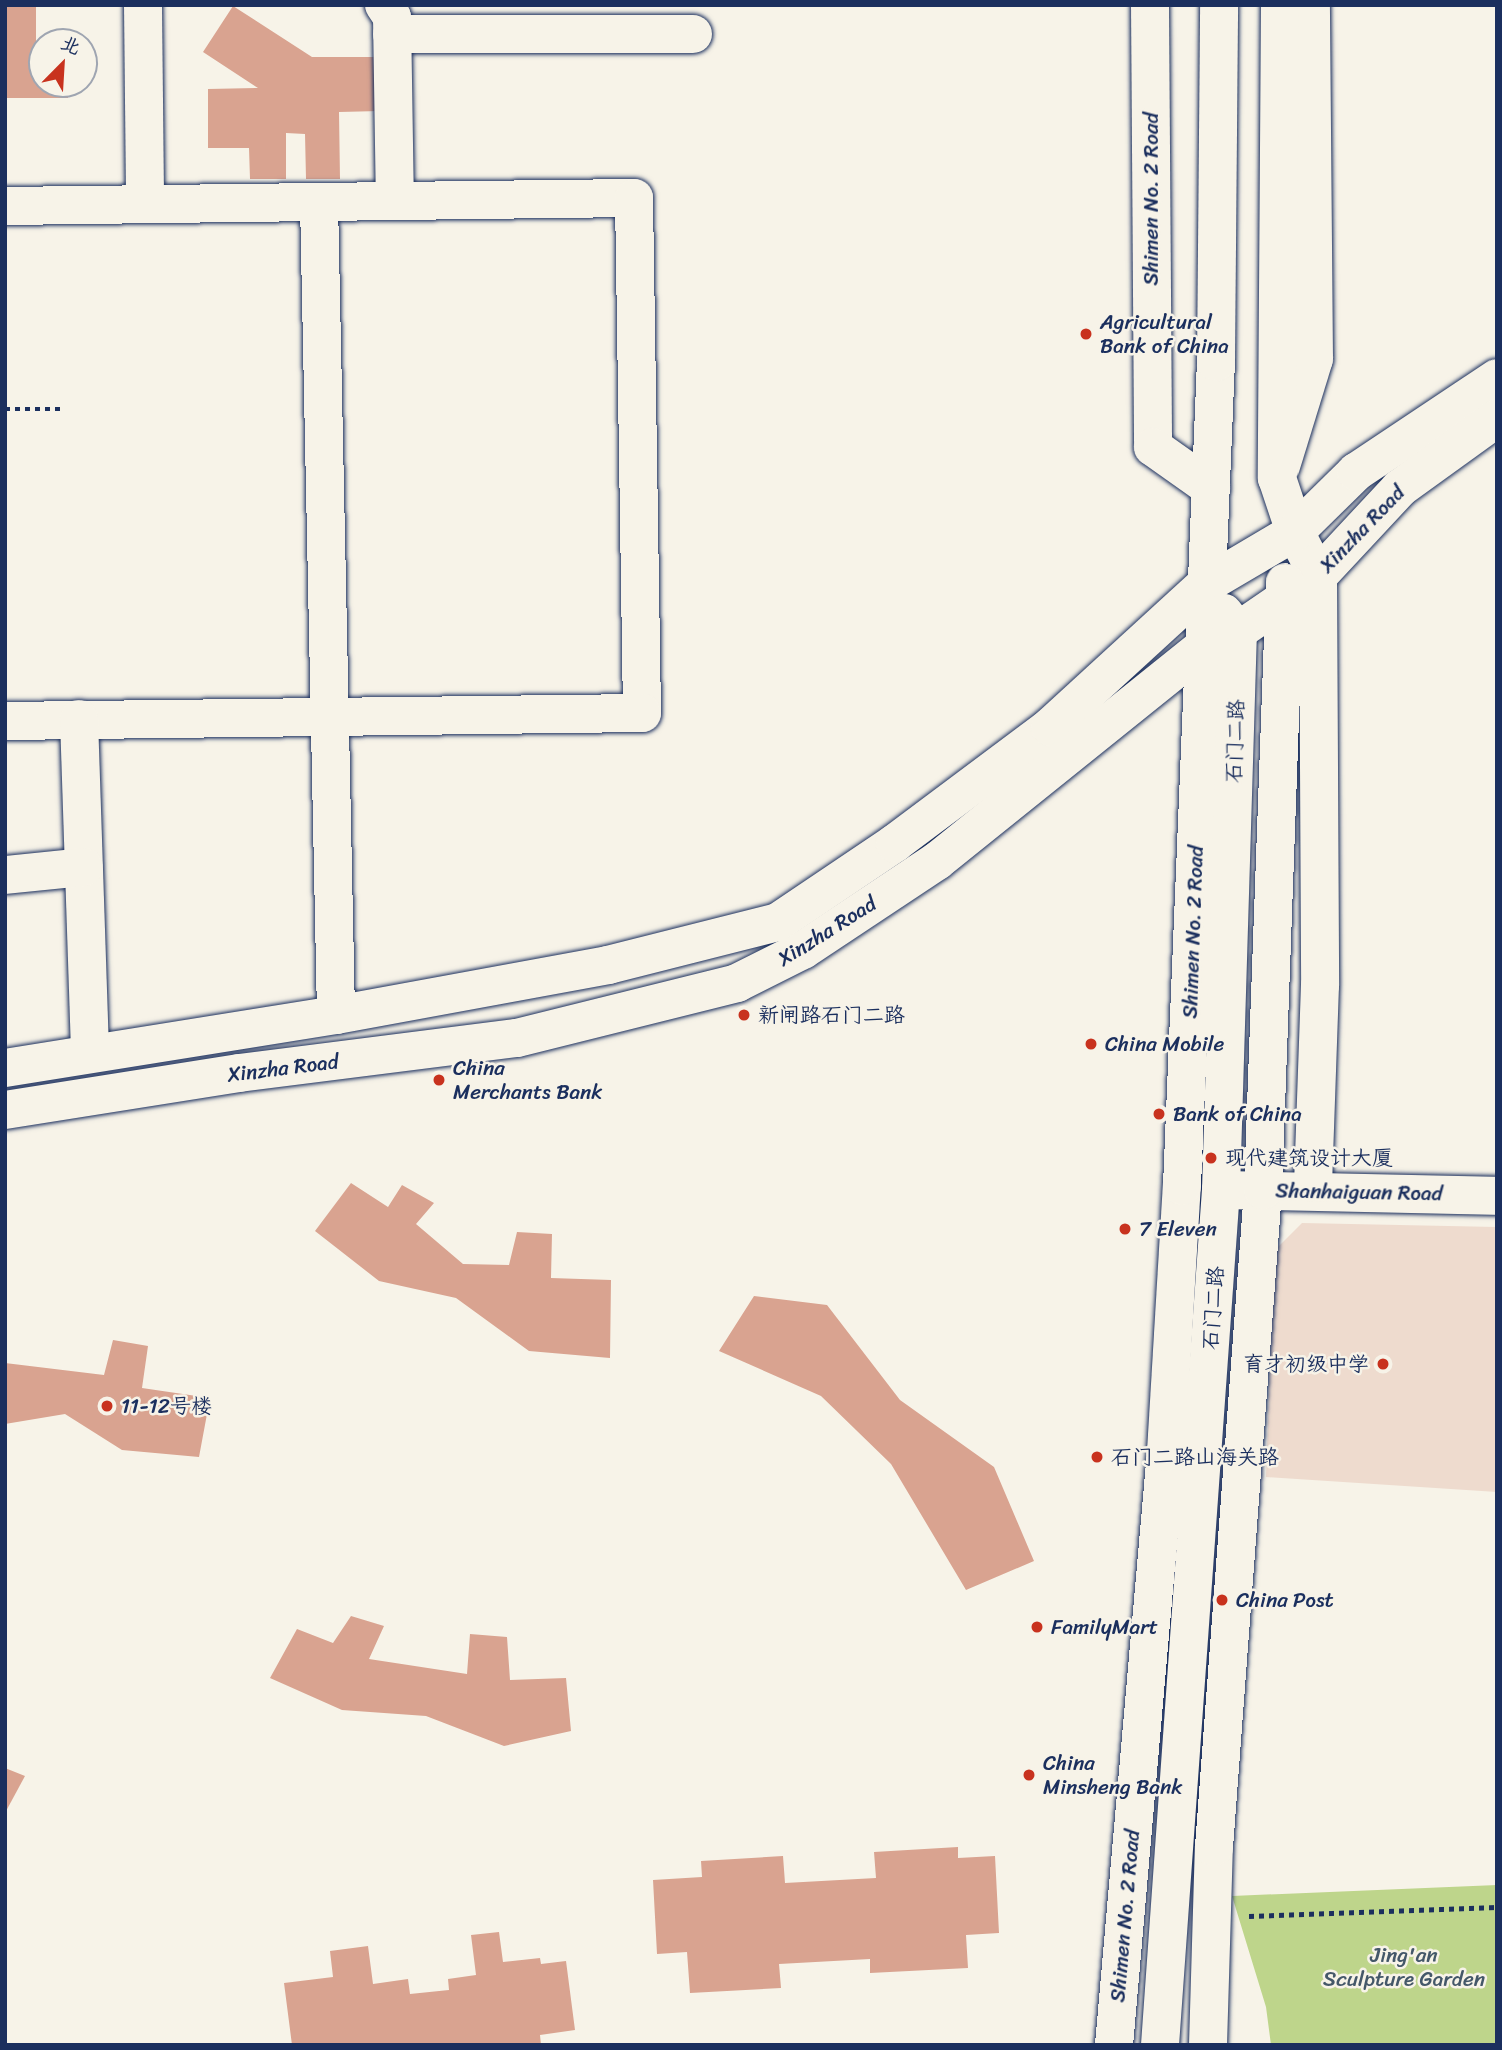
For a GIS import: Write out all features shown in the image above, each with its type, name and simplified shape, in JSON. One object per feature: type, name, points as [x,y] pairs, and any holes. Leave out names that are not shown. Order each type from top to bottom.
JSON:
[{"type":"main road","points":[[144,5],[145,202]]},
{"type":"main road","name":"Shimen No. 2 Road","points":[[1150,5],[1153,447],[1211,488]]},
{"type":"main road","name":"Shimen No. 2 Road","points":[[1114,2045],[1144,1703],[1182,1186],[1202,648],[1216,362],[1219,5]]},
{"type":"main road","points":[[1280,5],[1280,366],[1277,478],[1295,532],[1318,576],[1320,985],[1313,1190]]},
{"type":"main road","points":[[1277,478],[1314,359],[1311,5]]},
{"type":"main road","points":[[395,201],[388,20],[693,34]]},
{"type":"main road","points":[[5,205],[634,198],[642,713],[5,720]]},
{"type":"main road","points":[[319,202],[336,1016]]},
{"type":"main road","name":"Xinzha Road","points":[[5,1068],[90,1052],[336,1016],[608,965],[778,922],[895,843],[1050,727],[1205,585],[1295,532],[1356,472],[1497,378]]},
{"type":"main road","name":"Xinzha Road","points":[[5,1110],[239,1073],[517,1038],[737,983],[803,950],[937,861],[1202,648],[1238,631],[1318,576],[1400,488],[1497,418]]},
{"type":"main road","points":[[1208,2045],[1211,1917],[1264,1190],[1282,600],[1295,532]]},
{"type":"main road","points":[[1205,585],[1238,631]]},
{"type":"main road","name":"石门二路","points":[[1185,1705],[1221,1190],[1238,631]]},
{"type":"main road","points":[[79,719],[90,1052]]},
{"type":"main road","points":[[5,875],[84,867]]},
{"type":"main road","name":"Shanhaiguan Road","points":[[1221,1190],[1497,1196]]},
{"type":"main road","points":[[1144,1703],[1185,1705]]},
{"type":"main road","name":"Shimen No. 2 Road","points":[[1160,2045],[1185,1705]]},
{"type":"path","points":[[5,409],[64,409]]},
{"type":"path","points":[[1211,1917],[1497,1907]]},
{"type":"shaded area","name":"育才初级中学","points":[[1302,1223],[1497,1227],[1497,1492],[1266,1477],[1274,1251]]},
{"type":"green space","name":"Jing'an Sculpture Garden","points":[[1497,1885],[1497,2045],[1271,2045],[1266,2007],[1232,1896]]},
{"type":"building","points":[[5,5],[36,5],[36,28],[28,28],[28,98],[5,98]]},
{"type":"building","points":[[233,6],[312,57],[379,57],[380,111],[339,112],[340,179],[306,179],[305,134],[286,133],[286,179],[250,179],[249,148],[208,148],[208,89],[258,88],[203,52]]},
{"type":"building","points":[[351,1183],[388,1207],[402,1185],[434,1203],[416,1224],[463,1264],[509,1265],[517,1232],[552,1234],[551,1278],[611,1280],[610,1358],[529,1351],[456,1298],[379,1281],[315,1231]]},
{"type":"building","points":[[754,1296],[827,1305],[900,1400],[994,1467],[1034,1561],[966,1590],[891,1464],[821,1396],[719,1351]]},
{"type":"building","name":"11-12号楼","points":[[113,1340],[148,1346],[142,1388],[210,1398],[199,1457],[122,1450],[65,1414],[5,1424],[5,1363],[104,1375]]},
{"type":"building","points":[[351,1616],[384,1626],[369,1659],[467,1674],[470,1634],[507,1637],[510,1680],[566,1678],[571,1731],[504,1746],[426,1716],[342,1710],[270,1678],[297,1629],[333,1643]]},
{"type":"building","points":[[5,1768],[25,1776],[5,1813]]},
{"type":"building","points":[[958,1847],[958,1858],[995,1856],[999,1933],[966,1935],[968,1968],[870,1973],[870,1959],[779,1964],[781,1988],[690,1993],[687,1952],[657,1954],[653,1880],[702,1877],[701,1861],[783,1856],[785,1883],[876,1878],[874,1852]]},
{"type":"building","points":[[499,1932],[503,1962],[540,1958],[541,1964],[566,1961],[575,2030],[540,2035],[541,2045],[292,2045],[284,1983],[333,1977],[330,1951],[368,1946],[373,1984],[408,1979],[410,1994],[449,1990],[448,1979],[476,1975],[471,1935]]},
{"type":"place","name":"Agricultural Bank of China","points":[[1086,334]]},
{"type":"place","name":"新闸路石门二路","points":[[744,1015]]},
{"type":"place","name":"China Mobile","points":[[1091,1044]]},
{"type":"place","name":"China Merchants Bank","points":[[439,1080]]},
{"type":"place","name":"Bank of China","points":[[1159,1114]]},
{"type":"place","name":"现代建筑设计大厦","points":[[1211,1158]]},
{"type":"place","name":"7 Eleven","points":[[1125,1229]]},
{"type":"place","name":"育才初级中学","points":[[1383,1364]]},
{"type":"place","name":"11-12号楼","points":[[107,1406]]},
{"type":"place","name":"石门二路山海关路","points":[[1097,1457]]},
{"type":"place","name":"China Post","points":[[1222,1600]]},
{"type":"place","name":"FamilyMart","points":[[1037,1627]]},
{"type":"place","name":"China Minsheng Bank","points":[[1029,1775]]}]
